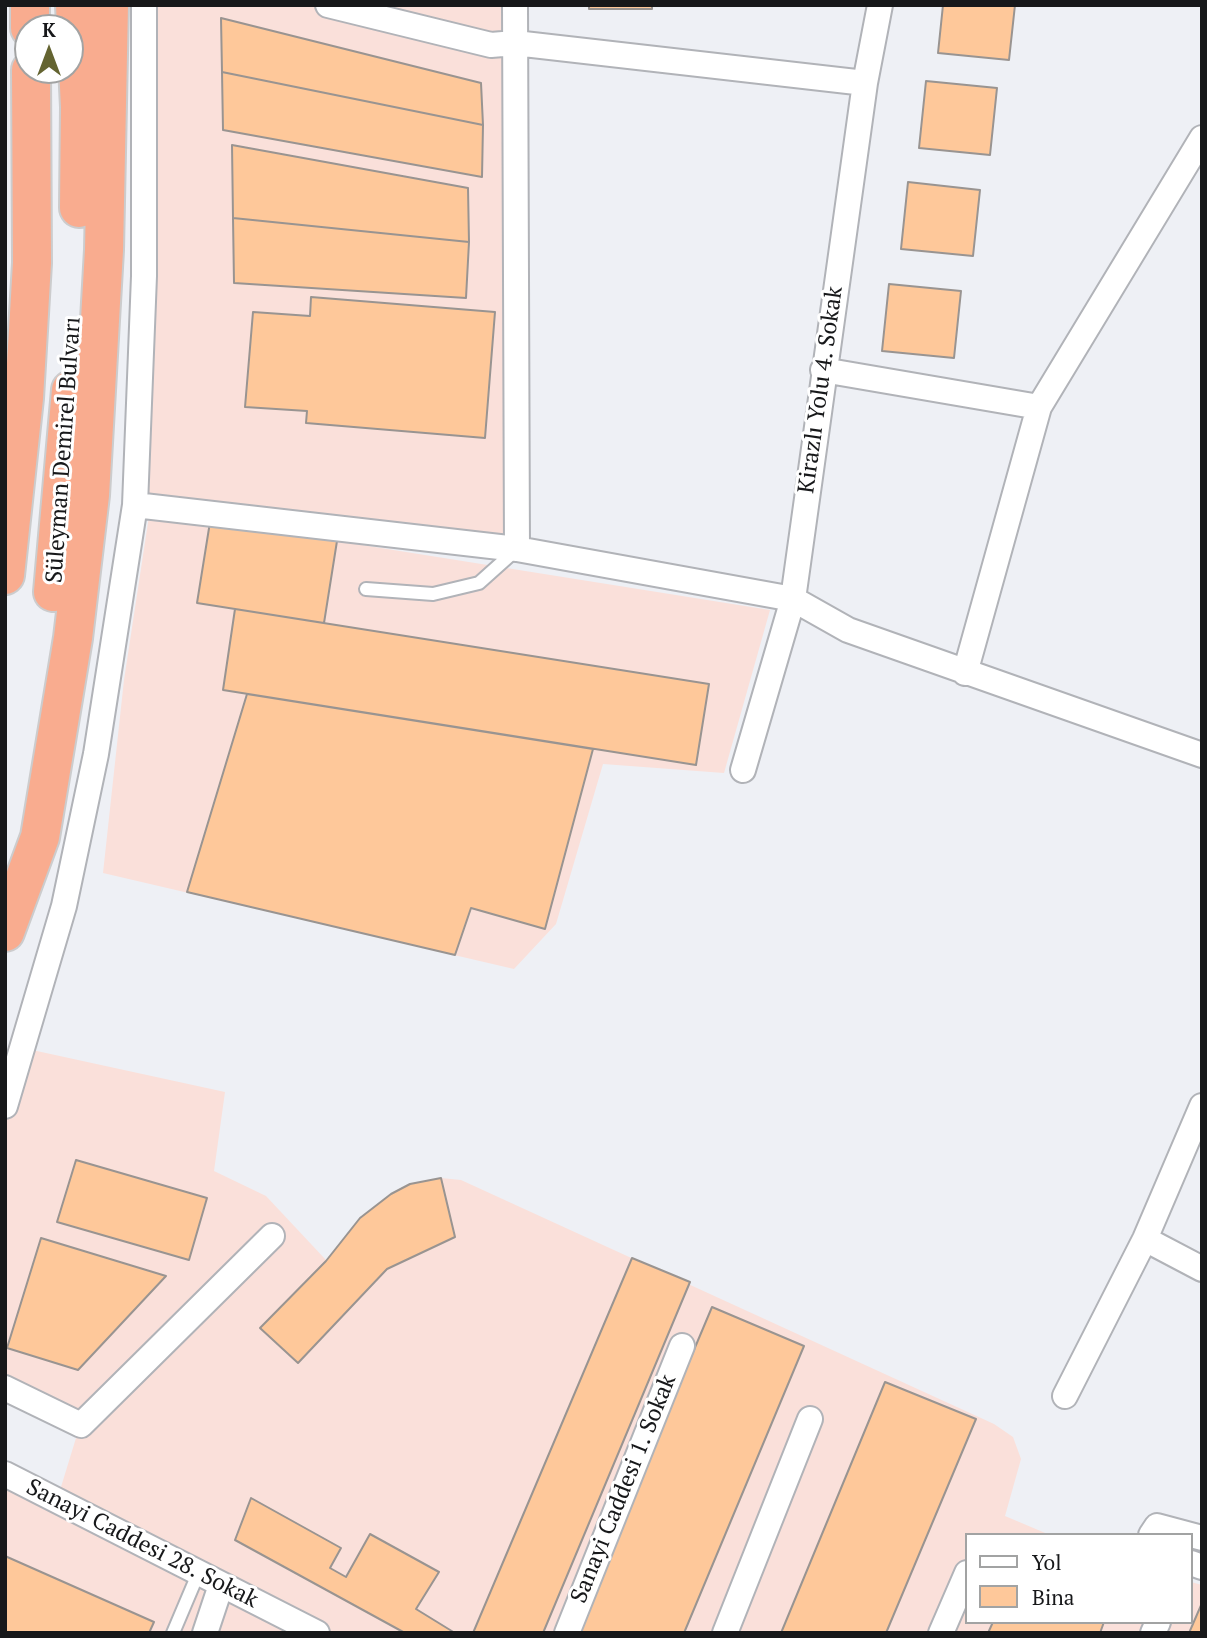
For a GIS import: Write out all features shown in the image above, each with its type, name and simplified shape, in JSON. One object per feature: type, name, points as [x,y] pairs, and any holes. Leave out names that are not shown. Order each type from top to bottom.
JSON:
[{"type":"highway","name":"Süleyman Demirel Bulvarı","points":[[5,891],[22,820],[52,607],[69,413],[78,246],[80,107],[75,5]]},
{"type":"highway","points":[[5,932],[40,837],[73,638],[90,495],[104,250],[109,5]]},
{"type":"highway","points":[[5,62],[9,271],[5,362]]},
{"type":"highway","name":"Süleyman Demirel Bulvarı","points":[[5,575],[24,398],[32,263],[31,84]]},
{"type":"street","points":[[5,1106],[67,893],[96,754],[135,505],[144,276],[144,5]]},
{"type":"street","points":[[328,5],[491,45],[515,43],[865,83]]},
{"type":"street","points":[[515,5],[517,549]]},
{"type":"street","name":"Kirazlı Yolu 4. Sokak","points":[[743,770],[793,599],[865,83],[880,5]]},
{"type":"street","points":[[965,673],[1039,407],[1202,138]]},
{"type":"street","points":[[823,370],[1039,407]]},
{"type":"street","points":[[135,505],[517,549],[793,599],[848,630],[1202,755]]},
{"type":"street","points":[[1065,1395],[1145,1239],[1202,1106]]},
{"type":"street","points":[[5,1388],[80,1424],[272,1236]]},
{"type":"street","points":[[1145,1239],[1202,1269]]},
{"type":"street","name":"Sanayi Caddesi 1. Sokak","points":[[567,1633],[682,1346]]},
{"type":"street","points":[[725,1633],[810,1419]]},
{"type":"street","name":"Sanayi Caddesi 28. Sokak","points":[[5,1474],[317,1633]]},
{"type":"street","points":[[1152,1533],[1157,1526],[1183,1533]]},
{"type":"street","points":[[941,1633],[965,1578]]},
{"type":"street","points":[[205,1633],[220,1585]]},
{"type":"lane","points":[[366,589],[432,594],[479,583],[517,549]]},
{"type":"lane","points":[[173,1633],[198,1574]]},
{"type":"shaded area","points":[[144,5],[515,5],[517,549],[135,505]]},
{"type":"shaded area","points":[[149,516],[337,541],[770,610],[724,773],[603,764],[556,924],[514,969],[103,873],[124,680]]},
{"type":"shaded area","points":[[23,1048],[225,1092],[214,1171],[266,1196],[326,1260],[360,1218],[391,1194],[410,1184],[441,1178],[461,1180],[994,1424],[1013,1437],[1021,1459],[1005,1516],[1045,1533],[965,1533],[965,1624],[1193,1624],[1193,1583],[1202,1585],[1202,1633],[5,1633],[5,1474],[57,1500],[80,1425],[5,1388],[5,1106]]},
{"type":"building","points":[[589,5],[652,5],[652,9],[589,9]]},
{"type":"building","points":[[943,5],[1015,5],[1009,60],[938,53]]},
{"type":"building","points":[[221,18],[481,83],[483,125],[222,72]]},
{"type":"building","points":[[222,72],[483,125],[482,177],[223,130]]},
{"type":"building","points":[[926,81],[997,88],[990,155],[919,148]]},
{"type":"building","points":[[232,145],[468,188],[469,242],[233,218]]},
{"type":"building","points":[[908,182],[980,190],[973,256],[901,249]]},
{"type":"building","points":[[233,218],[469,242],[466,298],[234,283]]},
{"type":"building","points":[[889,284],[961,291],[954,358],[882,351]]},
{"type":"building","points":[[311,297],[495,312],[485,438],[306,423],[307,411],[245,407],[253,312],[310,316]]},
{"type":"building","points":[[210,522],[337,541],[324,623],[197,603]]},
{"type":"building","points":[[235,609],[709,684],[696,765],[223,690]]},
{"type":"building","points":[[247,694],[593,749],[545,929],[471,908],[455,955],[187,892]]},
{"type":"building","points":[[76,1160],[207,1198],[189,1260],[57,1222]]},
{"type":"building","points":[[441,1178],[455,1237],[387,1269],[298,1363],[260,1328],[326,1261],[360,1218],[391,1194],[410,1184]]},
{"type":"building","points":[[41,1238],[166,1276],[78,1370],[7,1348]]},
{"type":"building","points":[[632,1258],[690,1282],[543,1633],[473,1633]]},
{"type":"building","points":[[712,1307],[804,1346],[684,1633],[575,1633]]},
{"type":"building","points":[[885,1382],[976,1419],[886,1633],[781,1633]]},
{"type":"building","points":[[251,1498],[341,1548],[330,1568],[346,1577],[370,1534],[439,1572],[416,1609],[455,1633],[405,1633],[235,1540]]},
{"type":"building","points":[[5,1556],[154,1622],[149,1633],[5,1633]]},
{"type":"building","points":[[1202,1603],[1202,1633],[1189,1633]]},
{"type":"building","points":[[992,1624],[1103,1624],[1100,1633],[988,1633]]}]
